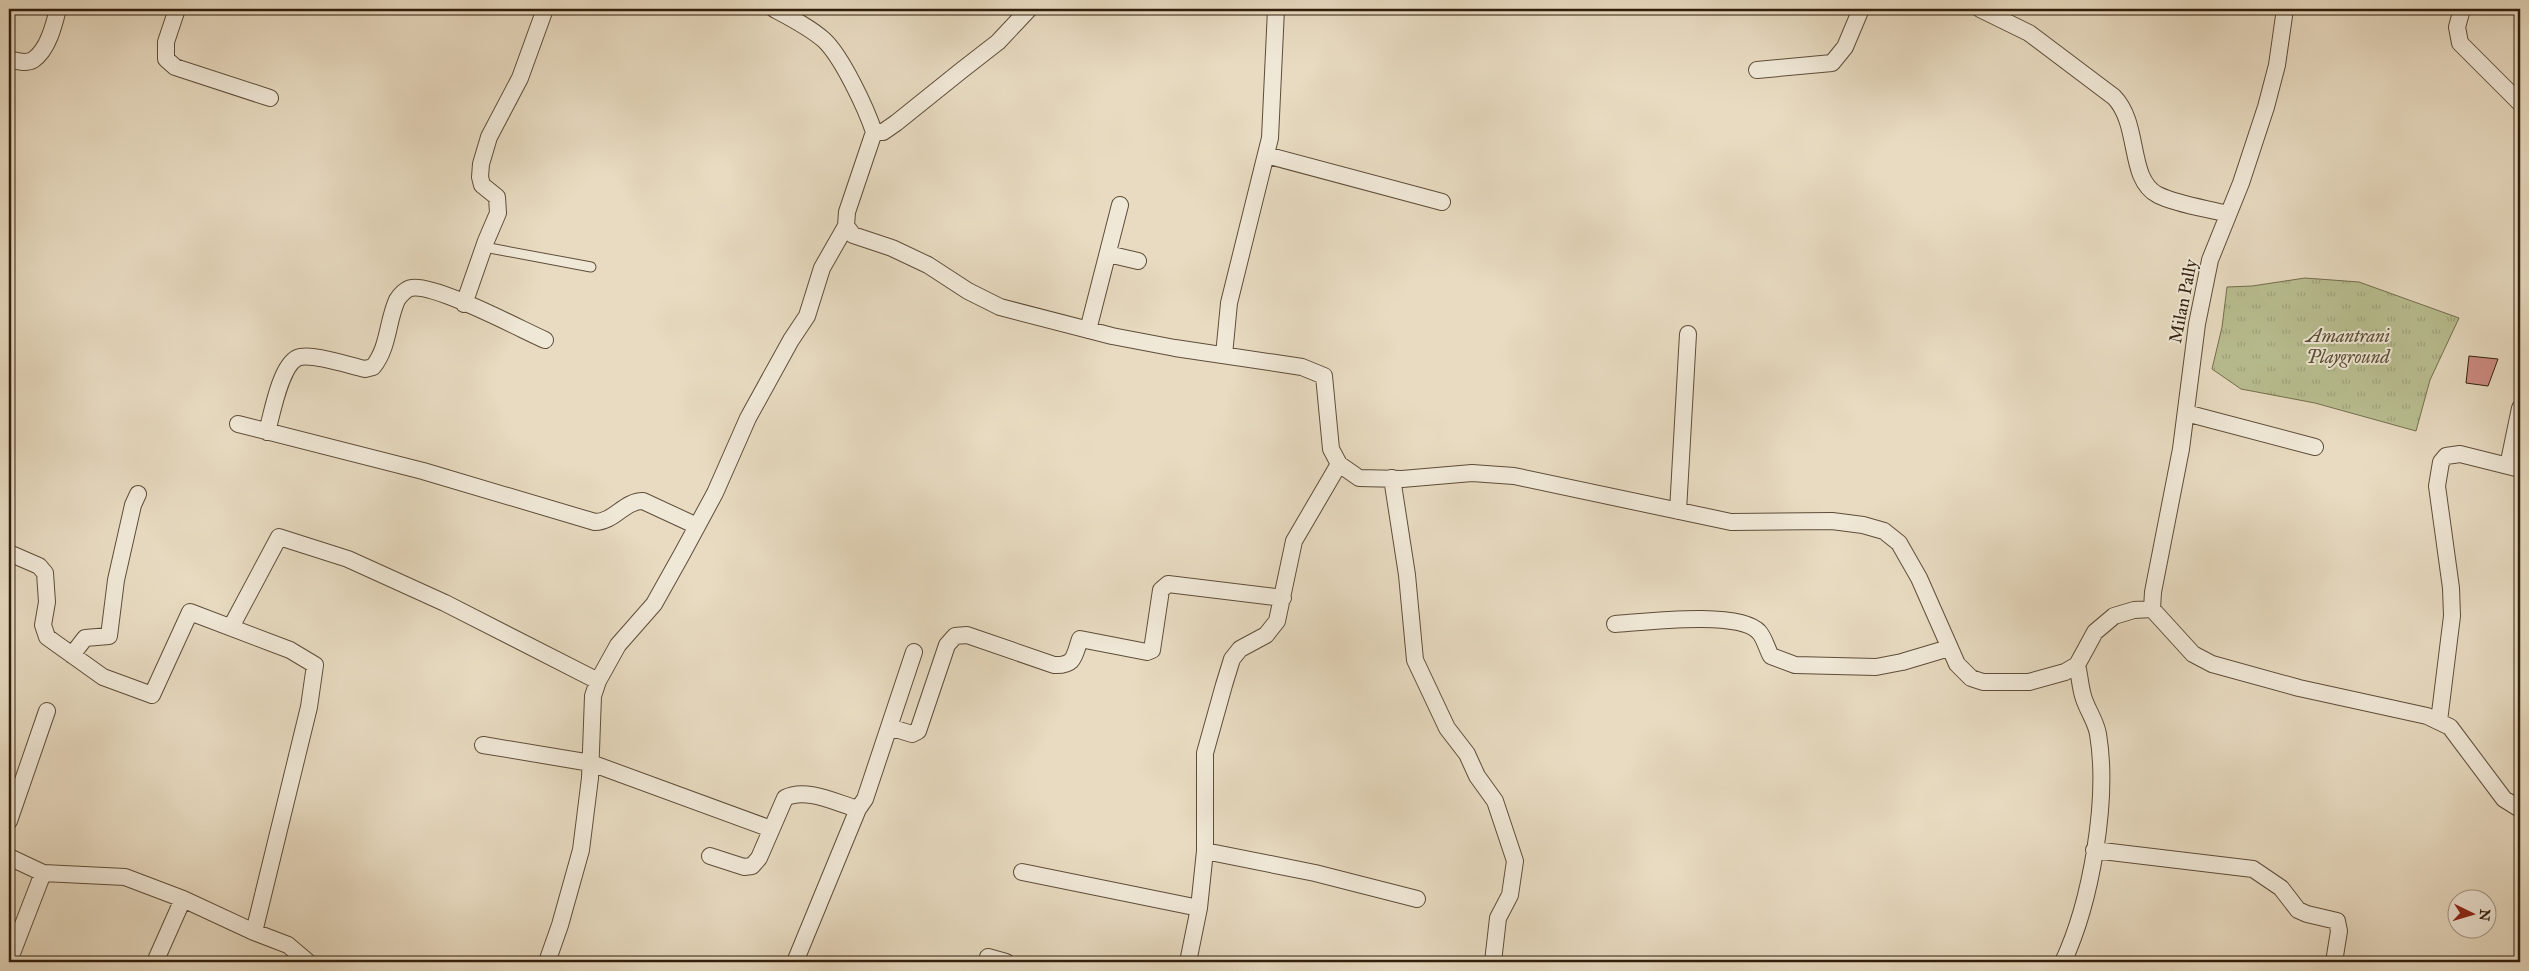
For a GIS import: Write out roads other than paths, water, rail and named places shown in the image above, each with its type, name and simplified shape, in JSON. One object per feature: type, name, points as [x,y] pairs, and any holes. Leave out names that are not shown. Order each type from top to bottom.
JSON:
[{"type":"street","points":[[9,59],[21,62],[32,60],[41,50],[53,28],[58,9]]},
{"type":"street","points":[[177,9],[166,42],[166,59],[175,67],[270,98]]},
{"type":"street","points":[[464,304],[498,214],[497,197],[482,184],[480,177],[481,164],[489,137],[520,78],[546,9]]},
{"type":"street","points":[[547,962],[581,850],[587,816],[593,696],[598,681],[618,645],[654,604],[715,493],[748,418],[791,340],[807,316],[822,268],[846,226],[847,212],[874,132],[853,86],[825,41],[798,21],[774,9]]},
{"type":"street","points":[[874,132],[883,132],[896,123],[998,42],[1029,9]]},
{"type":"street","points":[[1224,355],[1229,303],[1270,138],[1276,9]]},
{"type":"street","points":[[1757,70],[1832,63],[1845,47],[1861,9]]},
{"type":"street","points":[[1980,9],[2029,33],[2114,97],[2123,106],[2129,120],[2138,169],[2146,186],[2157,194],[2172,200],[2228,214]]},
{"type":"street","name":"Milan Pally","points":[[2152,608],[2186,413],[2197,324],[2208,268],[2241,183],[2266,107],[2277,65],[2284,9]]},
{"type":"street","points":[[2462,9],[2457,27],[2460,43],[2520,104]]},
{"type":"street","points":[[1266,155],[1442,202]]},
{"type":"street","points":[[1088,330],[1120,206]]},
{"type":"street","points":[[846,226],[853,235],[892,248],[928,265],[968,291],[1000,307],[1088,330],[1175,348],[1302,367],[1324,376],[1327,389],[1331,449],[1339,464],[1359,478],[1472,473],[1514,476],[1732,522],[1832,521],[1863,524],[1884,531],[1899,542],[1915,571],[1957,664],[1971,678],[1983,682],[2029,682],[2066,672],[2077,665],[2095,632],[2114,616],[2134,610],[2152,608],[2193,654],[2212,664],[2290,686],[2439,720],[2458,735],[2504,799],[2520,809]]},
{"type":"street","points":[[1108,254],[1138,261]]},
{"type":"street","points":[[267,432],[281,383],[289,365],[298,358],[312,357],[365,369],[373,367],[380,358],[386,343],[398,299],[406,290],[424,288],[545,340]]},
{"type":"street","points":[[1678,511],[1688,334]]},
{"type":"street","points":[[2439,720],[2452,616],[2437,486],[2441,462],[2446,456],[2453,453],[2514,467],[2520,408]]},
{"type":"street","points":[[2186,413],[2315,447]]},
{"type":"street","points":[[238,424],[423,471],[595,522],[602,522],[635,501],[643,501],[697,526]]},
{"type":"street","points":[[1188,962],[1199,908],[1205,851],[1205,753],[1232,658],[1240,649],[1266,634],[1277,621],[1294,541],[1339,464]]},
{"type":"street","points":[[1392,478],[1407,575],[1414,660],[1447,728],[1467,754],[1477,776],[1495,801],[1515,861],[1510,895],[1498,918],[1494,962]]},
{"type":"street","points":[[72,655],[85,638],[109,636],[116,580],[133,506],[138,494]]},
{"type":"street","points":[[231,627],[279,537],[348,559],[444,603],[598,681]]},
{"type":"street","points":[[9,553],[40,566],[45,573],[47,602],[43,625],[47,638],[103,677],[152,695],[190,612],[290,650],[315,665],[310,707],[254,932]]},
{"type":"street","points":[[889,727],[912,734],[918,731],[947,645],[955,636],[967,635],[1054,665],[1066,666],[1072,662],[1080,639],[1147,652],[1152,650],[1161,590],[1168,584],[1283,598]]},
{"type":"street","points":[[1615,624],[1715,619],[1749,625],[1759,632],[1770,656],[1795,665],[1876,667],[1902,662],[1949,648]]},
{"type":"street","points":[[795,962],[858,809],[865,799],[914,652]]},
{"type":"street","points":[[2063,962],[2072,943],[2082,911],[2099,814],[2101,768],[2098,732],[2083,697],[2077,665]]},
{"type":"street","points":[[9,821],[47,711]]},
{"type":"street","points":[[483,745],[591,763],[771,829]]},
{"type":"street","points":[[710,856],[744,867],[752,866],[759,858],[785,798],[794,794],[806,794],[858,809]]},
{"type":"street","points":[[2094,850],[2253,869],[2281,888],[2298,910],[2337,921],[2340,931],[2334,962]]},
{"type":"street","points":[[1205,851],[1314,873],[1417,899]]},
{"type":"street","points":[[9,857],[43,873],[125,877],[183,898],[254,932],[288,945],[308,962]]},
{"type":"street","points":[[1022,872],[1199,908]]},
{"type":"street","points":[[9,961],[43,873]]},
{"type":"street","points":[[155,962],[183,898]]},
{"type":"street","points":[[988,957],[1006,962]]},
{"type":"lane","points":[[484,247],[590,267]]},
{"type":"park label","name":"Amantrani Playground","points":[[2348,346]]}]
